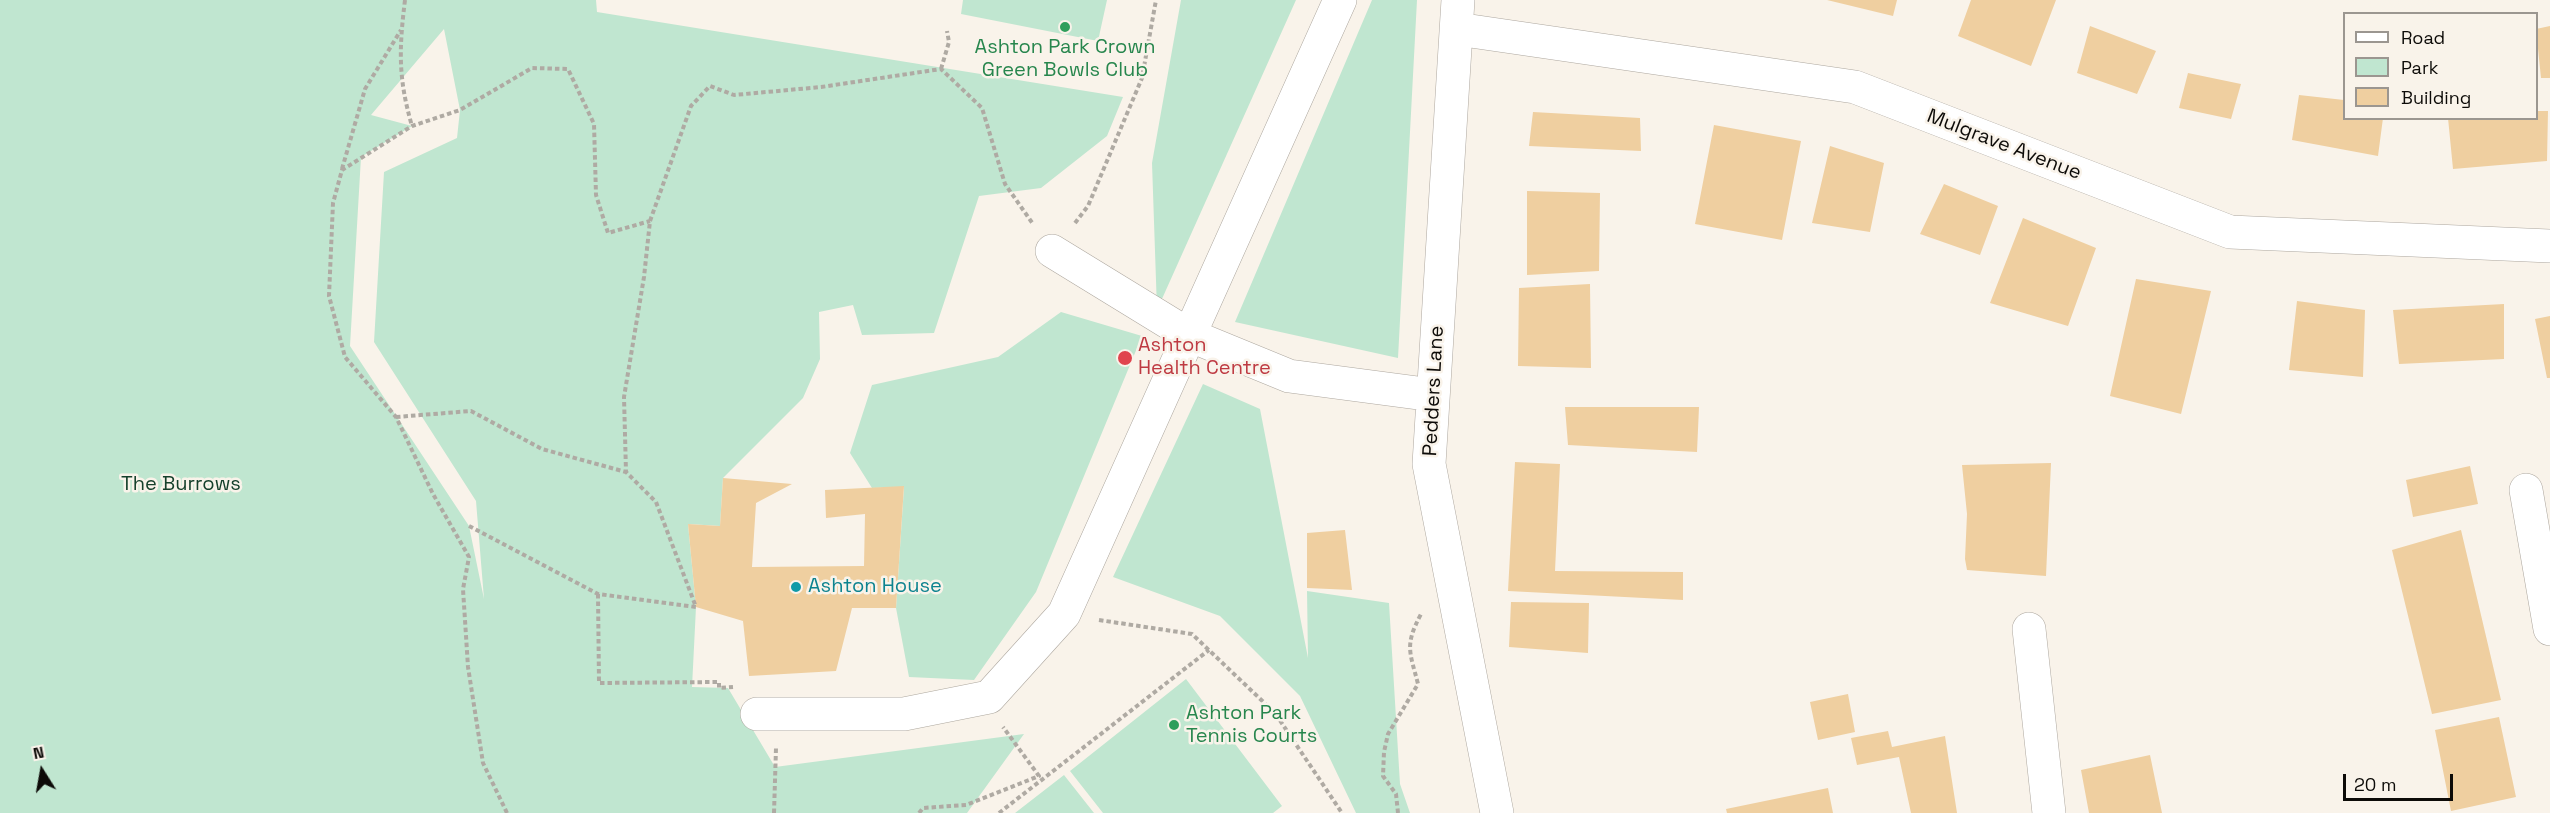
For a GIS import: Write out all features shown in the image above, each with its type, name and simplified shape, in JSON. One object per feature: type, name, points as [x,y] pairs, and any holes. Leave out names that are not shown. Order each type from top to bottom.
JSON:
[{"type":"street","points":[[767,714],[904,714],[989,697],[1064,614],[1340,0]]},
{"type":"street","name":"Mulgrave Avenue","points":[[1458,14],[1855,87],[2230,232],[2550,246]]},
{"type":"street","name":"Pedders Lane","points":[[1458,14],[1429,464],[1497,813]]},
{"type":"street","points":[[1052,251],[1190,335],[1289,376],[1433,395]]},
{"type":"street","points":[[2526,490],[2550,629]]},
{"type":"street","points":[[2029,629],[2049,813]]},
{"type":"path","points":[[405,0],[401,30],[401,89],[412,126]]},
{"type":"path","points":[[941,69],[982,108],[1005,184],[1052,251],[1088,206],[1112,151],[1142,78],[1156,0]]},
{"type":"path","points":[[401,30],[365,89],[333,203],[330,296],[345,357],[396,417],[433,494],[469,557],[463,590],[472,688],[483,763],[507,813]]},
{"type":"path","points":[[941,69],[950,42],[947,32]]},
{"type":"path","points":[[342,170],[412,126],[460,110],[532,68],[568,69],[594,124],[596,195],[608,233],[650,220]]},
{"type":"path","points":[[626,472],[624,397],[644,278],[650,220],[691,106],[710,86],[734,95],[821,87],[941,69]]},
{"type":"path","points":[[396,417],[471,411],[542,449],[626,472],[656,502],[696,607],[598,594],[469,526]]},
{"type":"path","points":[[598,594],[599,683],[719,682],[719,688],[748,686],[767,714],[774,813]]},
{"type":"path","points":[[1398,813],[1396,794],[1389,788],[1383,776],[1383,752],[1388,734],[1418,684],[1408,654],[1413,628],[1425,606]]},
{"type":"path","points":[[1064,614],[1192,634],[1275,713],[1342,813]]},
{"type":"path","points":[[999,813],[1209,650]]},
{"type":"path","points":[[989,697],[996,716],[1039,776]]},
{"type":"path","points":[[919,813],[923,808],[966,805],[1039,776],[1046,777]]},
{"type":"green space","name":"The Burrows","points":[[0,0],[596,0],[597,12],[1123,97],[1107,136],[1041,188],[979,196],[934,333],[862,335],[853,305],[819,312],[820,359],[803,398],[723,478],[720,526],[688,524],[696,607],[692,687],[728,688],[775,767],[1024,734],[967,813],[0,813]],"holes":[[[444,29],[460,110],[457,138],[384,172],[374,342],[476,501],[484,599],[469,526],[350,346],[361,157],[412,126],[371,115]]]},
{"type":"green space","name":"Ashton Park Crown Green Bowls Club","points":[[963,0],[1107,0],[1098,41],[961,14]]},
{"type":"green space","points":[[1181,0],[1296,0],[1157,310],[1152,163]]},
{"type":"green space","points":[[1372,0],[1417,0],[1398,358],[1235,322]]},
{"type":"green space","points":[[1061,312],[1142,336],[1036,592],[974,680],[909,677],[896,608],[904,487],[872,488],[850,453],[872,385],[998,357]]},
{"type":"green space","points":[[1203,384],[1260,409],[1308,658],[1307,591],[1389,603],[1400,784],[1410,813],[1356,813],[1300,696],[1220,616],[1113,577]]},
{"type":"green space","name":"Ashton Park Tennis Courts","points":[[1186,679],[1282,806],[1273,813],[1103,813],[1070,771]]},
{"type":"green space","points":[[1064,775],[1094,813],[1015,813]]},
{"type":"building","points":[[1827,0],[1897,0],[1893,16]]},
{"type":"building","points":[[1971,0],[2056,0],[2031,66],[1958,36]]},
{"type":"building","points":[[2090,26],[2156,51],[2137,94],[2077,73]]},
{"type":"building","points":[[2550,26],[2550,78],[2541,78],[2538,29]]},
{"type":"building","points":[[2188,73],[2241,84],[2231,119],[2179,108]]},
{"type":"building","points":[[2299,95],[2343,100],[2343,120],[2383,120],[2378,156],[2292,140]]},
{"type":"building","points":[[2538,111],[2548,111],[2547,161],[2453,169],[2448,120],[2538,120]]},
{"type":"building","points":[[1533,112],[1640,118],[1641,151],[1529,146]]},
{"type":"building","points":[[1714,125],[1801,141],[1782,240],[1695,224]]},
{"type":"building","points":[[1830,146],[1884,163],[1870,232],[1812,223]]},
{"type":"building","points":[[1944,184],[1998,206],[1980,255],[1920,234]]},
{"type":"building","points":[[1527,191],[1600,193],[1599,271],[1527,275]]},
{"type":"building","points":[[2023,218],[2096,248],[2068,326],[1990,303]]},
{"type":"building","points":[[2136,279],[2211,291],[2181,414],[2110,396]]},
{"type":"building","points":[[1590,284],[1591,368],[1518,366],[1519,288]]},
{"type":"building","points":[[2297,301],[2365,310],[2363,377],[2289,370]]},
{"type":"building","points":[[2504,304],[2504,359],[2399,364],[2393,310]]},
{"type":"building","points":[[2550,316],[2550,378],[2547,378],[2535,319]]},
{"type":"building","points":[[1565,407],[1699,407],[1697,452],[1568,445]]},
{"type":"building","points":[[1515,462],[1560,464],[1555,571],[1683,572],[1683,600],[1508,591]]},
{"type":"building","points":[[2051,463],[2046,576],[1967,570],[1965,559],[1967,514],[1962,465]]},
{"type":"building","points":[[2470,466],[2478,504],[2413,517],[2406,480]]},
{"type":"building","name":"Ashton House","points":[[723,478],[792,484],[756,503],[752,567],[864,566],[865,514],[826,518],[825,490],[904,486],[896,608],[852,608],[836,671],[749,676],[743,621],[696,607],[688,524],[720,526]]},
{"type":"building","points":[[1345,530],[1352,590],[1307,588],[1307,533]]},
{"type":"building","points":[[2461,530],[2501,700],[2432,714],[2392,550]]},
{"type":"building","points":[[1511,602],[1589,603],[1588,653],[1509,647]]},
{"type":"building","points":[[1848,694],[1855,732],[1818,740],[1810,702]]},
{"type":"building","points":[[2499,717],[2516,797],[2451,811],[2435,730]]},
{"type":"building","points":[[1888,731],[1892,747],[1945,736],[1957,813],[1911,813],[1899,757],[1857,765],[1851,738]]},
{"type":"building","points":[[2150,755],[2162,813],[2089,813],[2081,770]]},
{"type":"building","points":[[1828,788],[1833,813],[1727,813],[1726,809]]},
{"type":"place","name":"Ashton Park Crown Green Bowls Club","points":[[1065,27]]},
{"type":"place","name":"Ashton Health Centre","points":[[1125,358]]},
{"type":"place","name":"Ashton House","points":[[796,587]]},
{"type":"place","name":"Ashton Park Tennis Courts","points":[[1174,725]]}]
